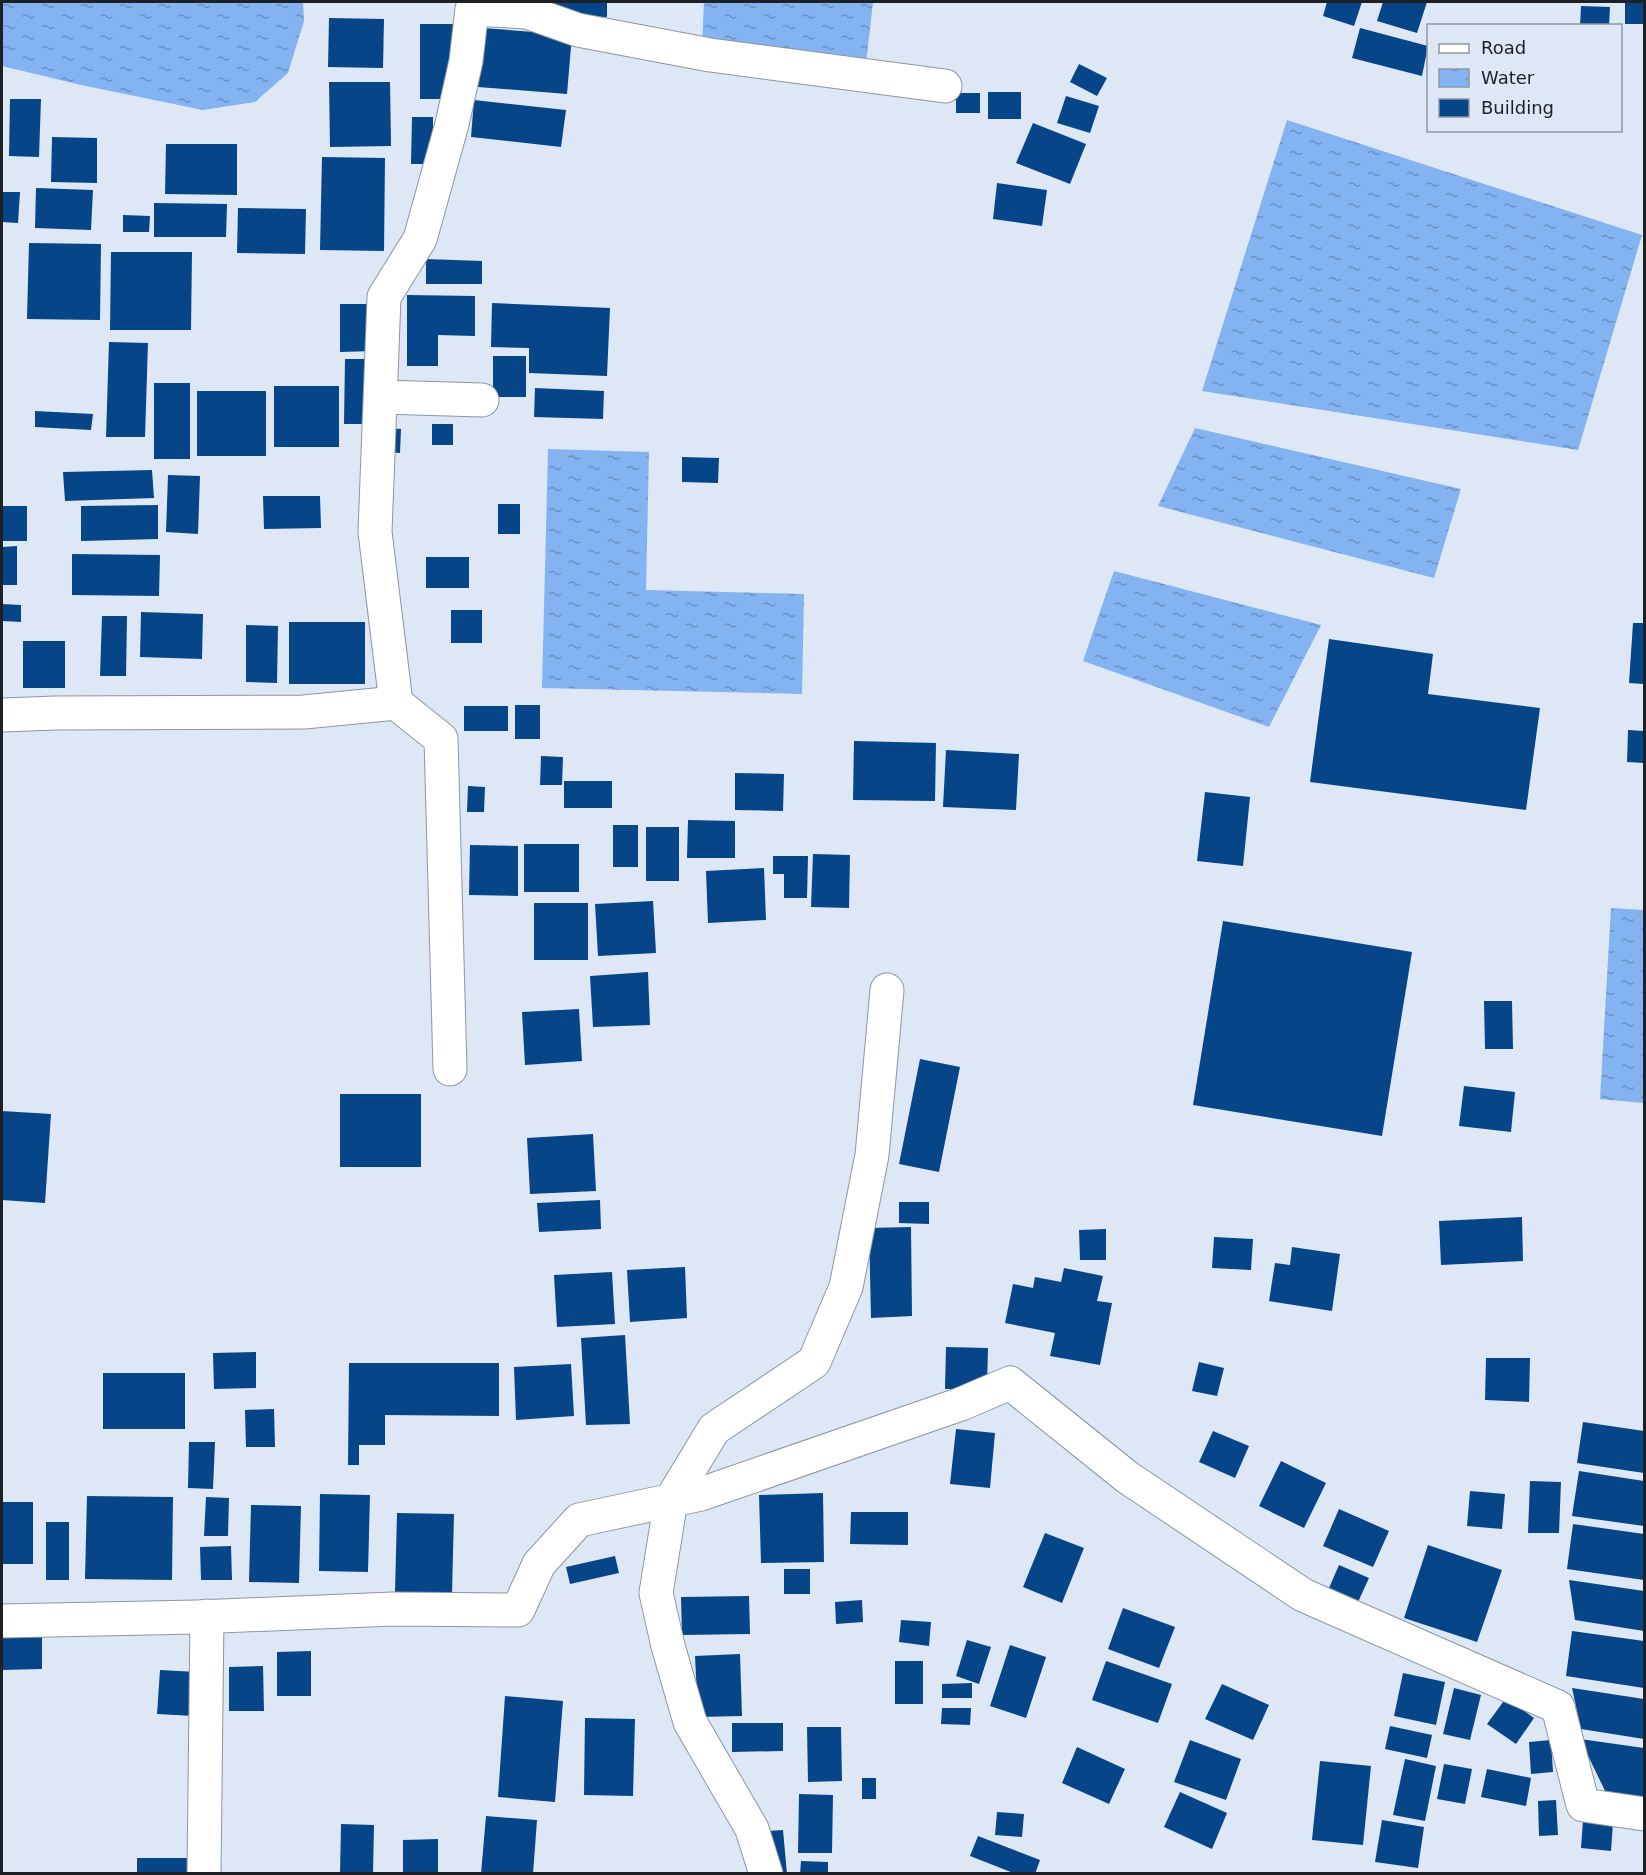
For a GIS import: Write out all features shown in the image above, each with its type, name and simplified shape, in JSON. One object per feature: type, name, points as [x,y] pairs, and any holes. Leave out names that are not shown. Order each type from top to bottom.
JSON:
[{"type":"street","points":[[450,1069],[441,740],[396,703],[375,532],[384,297],[420,239],[452,124],[466,61],[472,9],[528,7],[578,30],[710,55],[945,86]]},
{"type":"street","points":[[381,397],[483,400]]},
{"type":"street","points":[[2,715],[304,712],[396,703]]},
{"type":"street","points":[[766,1874],[752,1829],[690,1722],[668,1646],[657,1593],[671,1500],[714,1429],[814,1362],[846,1287],[872,1155],[887,990]]},
{"type":"street","points":[[2,1622],[393,1609],[518,1610],[539,1564],[579,1520],[713,1490],[961,1404],[1010,1383],[1127,1477],[1303,1595],[1558,1707],[1583,1805],[1644,1814]]},
{"type":"street","points":[[204,1874],[207,1616]]},
{"type":"water","points":[[2,2],[303,2],[304,21],[288,73],[255,102],[203,110],[2,66]]},
{"type":"water","points":[[704,2],[873,2],[866,64],[702,45]]},
{"type":"water","points":[[1287,120],[1642,235],[1578,450],[1202,391]]},
{"type":"water","points":[[1195,428],[1461,489],[1434,578],[1158,506]]},
{"type":"water","points":[[548,449],[649,452],[646,590],[804,594],[802,694],[542,688]]},
{"type":"water","points":[[1114,571],[1321,625],[1269,727],[1083,661]]},
{"type":"water","points":[[1611,908],[1644,910],[1644,1103],[1600,1099]]},
{"type":"building","points":[[554,2],[607,2],[607,17],[553,16]]},
{"type":"building","points":[[1327,2],[1362,2],[1354,26],[1323,16]]},
{"type":"building","points":[[1383,2],[1427,2],[1417,33],[1377,21]]},
{"type":"building","points":[[1625,2],[1644,2],[1644,24],[1625,24]]},
{"type":"building","points":[[1581,6],[1610,7],[1609,24],[1580,24]]},
{"type":"building","points":[[329,18],[384,19],[383,68],[328,67]]},
{"type":"building","points":[[420,24],[453,24],[453,99],[420,99]]},
{"type":"building","points":[[483,28],[572,35],[567,94],[478,87]]},
{"type":"building","points":[[1360,28],[1427,46],[1422,76],[1352,58]]},
{"type":"building","points":[[1079,64],[1107,78],[1097,96],[1070,82]]},
{"type":"building","points":[[329,82],[390,82],[391,146],[330,147]]},
{"type":"building","points":[[988,92],[1021,92],[1021,119],[988,119]]},
{"type":"building","points":[[956,93],[980,93],[980,113],[956,113]]},
{"type":"building","points":[[1066,96],[1099,106],[1090,133],[1057,123]]},
{"type":"building","points":[[10,99],[41,99],[39,157],[9,156]]},
{"type":"building","points":[[474,100],[566,110],[561,147],[471,137]]},
{"type":"building","points":[[412,117],[433,117],[433,164],[411,164]]},
{"type":"building","points":[[1033,123],[1086,144],[1070,184],[1016,163]]},
{"type":"building","points":[[52,137],[97,138],[97,183],[51,182]]},
{"type":"building","points":[[166,144],[237,144],[237,195],[165,194]]},
{"type":"building","points":[[322,157],[385,158],[384,251],[320,250]]},
{"type":"building","points":[[997,183],[1047,190],[1042,226],[993,219]]},
{"type":"building","points":[[36,188],[93,190],[91,230],[35,228]]},
{"type":"building","points":[[2,192],[20,192],[18,223],[2,222]]},
{"type":"building","points":[[154,203],[227,204],[226,237],[154,237]]},
{"type":"building","points":[[238,208],[306,209],[305,254],[237,253]]},
{"type":"building","points":[[123,215],[150,216],[149,232],[123,232]]},
{"type":"building","points":[[29,243],[101,244],[100,320],[27,319]]},
{"type":"building","points":[[111,252],[192,252],[191,330],[110,330]]},
{"type":"building","points":[[426,259],[482,261],[482,284],[426,284]]},
{"type":"building","points":[[407,295],[475,296],[475,336],[438,335],[438,366],[407,366]]},
{"type":"building","points":[[492,303],[610,308],[607,376],[529,373],[529,348],[491,347]]},
{"type":"building","points":[[340,304],[374,304],[375,351],[340,352]]},
{"type":"building","points":[[109,342],[148,343],[145,437],[106,437]]},
{"type":"building","points":[[493,356],[526,356],[526,397],[493,397]]},
{"type":"building","points":[[345,359],[372,359],[372,424],[344,424]]},
{"type":"building","points":[[154,383],[190,383],[190,459],[154,459]]},
{"type":"building","points":[[274,386],[339,386],[339,447],[274,447]]},
{"type":"building","points":[[535,388],[604,391],[603,419],[534,417]]},
{"type":"building","points":[[197,391],[266,391],[266,456],[197,456]]},
{"type":"building","points":[[35,411],[93,414],[91,430],[35,427]]},
{"type":"building","points":[[432,424],[453,424],[453,445],[432,445]]},
{"type":"building","points":[[385,428],[401,429],[400,453],[384,452]]},
{"type":"building","points":[[682,457],[719,458],[718,483],[682,482]]},
{"type":"building","points":[[152,470],[154,498],[65,501],[63,472]]},
{"type":"building","points":[[168,475],[200,476],[198,534],[166,532]]},
{"type":"building","points":[[263,496],[320,496],[321,528],[264,529]]},
{"type":"building","points":[[498,504],[520,504],[520,534],[498,534]]},
{"type":"building","points":[[158,505],[158,539],[81,541],[81,506]]},
{"type":"building","points":[[2,506],[27,506],[27,541],[2,541]]},
{"type":"building","points":[[17,546],[17,585],[2,585],[2,547]]},
{"type":"building","points":[[72,554],[160,555],[159,596],[72,595]]},
{"type":"building","points":[[426,557],[469,557],[469,588],[426,588]]},
{"type":"building","points":[[2,604],[21,605],[21,622],[2,621]]},
{"type":"building","points":[[451,610],[482,610],[482,643],[451,643]]},
{"type":"building","points":[[141,612],[203,614],[202,659],[140,657]]},
{"type":"building","points":[[102,616],[127,616],[126,676],[100,676]]},
{"type":"building","points":[[289,622],[365,622],[365,684],[289,684]]},
{"type":"building","points":[[1633,623],[1644,623],[1644,684],[1629,683]]},
{"type":"building","points":[[246,625],[278,626],[277,683],[246,682]]},
{"type":"building","points":[[1329,639],[1433,654],[1428,694],[1540,708],[1526,810],[1310,782]]},
{"type":"building","points":[[23,641],[65,641],[65,688],[23,688]]},
{"type":"building","points":[[515,705],[540,705],[540,739],[515,739]]},
{"type":"building","points":[[464,706],[508,706],[508,731],[464,731]]},
{"type":"building","points":[[1628,730],[1644,731],[1644,763],[1627,762]]},
{"type":"building","points":[[854,741],[936,743],[935,801],[853,800]]},
{"type":"building","points":[[946,750],[1019,754],[1016,810],[943,807]]},
{"type":"building","points":[[541,756],[563,757],[562,785],[540,785]]},
{"type":"building","points":[[735,773],[784,774],[783,811],[735,810]]},
{"type":"building","points":[[564,781],[612,781],[612,808],[564,808]]},
{"type":"building","points":[[468,786],[485,787],[484,812],[467,812]]},
{"type":"building","points":[[1205,792],[1250,797],[1243,866],[1197,861]]},
{"type":"building","points":[[688,820],[735,821],[735,858],[687,858]]},
{"type":"building","points":[[613,825],[638,825],[638,867],[613,867]]},
{"type":"building","points":[[646,827],[679,827],[679,881],[646,881]]},
{"type":"building","points":[[524,844],[579,844],[579,892],[524,892]]},
{"type":"building","points":[[470,845],[518,846],[518,896],[469,895]]},
{"type":"building","points":[[813,854],[850,855],[849,908],[811,907]]},
{"type":"building","points":[[773,856],[808,856],[807,898],[784,898],[784,874],[773,874]]},
{"type":"building","points":[[764,868],[766,920],[708,923],[706,871]]},
{"type":"building","points":[[653,901],[656,953],[598,956],[595,904]]},
{"type":"building","points":[[534,903],[588,903],[588,960],[534,960]]},
{"type":"building","points":[[1223,921],[1412,952],[1382,1136],[1193,1105]]},
{"type":"building","points":[[648,972],[650,1025],[593,1027],[590,976]]},
{"type":"building","points":[[1484,1001],[1512,1001],[1513,1049],[1485,1049]]},
{"type":"building","points":[[579,1009],[582,1061],[525,1065],[522,1012]]},
{"type":"building","points":[[920,1059],[960,1067],[939,1172],[899,1164]]},
{"type":"building","points":[[1464,1086],[1515,1092],[1511,1132],[1459,1126]]},
{"type":"building","points":[[340,1094],[421,1094],[421,1167],[340,1167]]},
{"type":"building","points":[[2,1111],[51,1114],[45,1203],[2,1200]]},
{"type":"building","points":[[593,1134],[596,1191],[530,1194],[527,1138]]},
{"type":"building","points":[[600,1200],[601,1229],[539,1232],[537,1203]]},
{"type":"building","points":[[899,1202],[929,1202],[929,1224],[899,1223]]},
{"type":"building","points":[[1522,1217],[1523,1261],[1441,1265],[1439,1221]]},
{"type":"building","points":[[911,1227],[912,1316],[871,1318],[869,1228]]},
{"type":"building","points":[[1106,1229],[1106,1260],[1080,1260],[1079,1230]]},
{"type":"building","points":[[1214,1237],[1253,1239],[1251,1270],[1212,1268]]},
{"type":"building","points":[[1292,1247],[1340,1254],[1332,1311],[1269,1301],[1275,1263],[1290,1265]]},
{"type":"building","points":[[685,1267],[687,1318],[630,1322],[627,1270]]},
{"type":"building","points":[[1064,1268],[1103,1276],[1097,1301],[1112,1303],[1100,1365],[1050,1356],[1055,1333],[1005,1323],[1013,1284],[1033,1288],[1035,1277],[1061,1282]]},
{"type":"building","points":[[612,1272],[615,1324],[557,1327],[554,1275]]},
{"type":"building","points":[[625,1335],[630,1424],[586,1425],[581,1338]]},
{"type":"building","points":[[946,1347],[988,1348],[987,1389],[945,1389]]},
{"type":"building","points":[[256,1352],[256,1388],[214,1389],[213,1353]]},
{"type":"building","points":[[1486,1358],[1530,1358],[1529,1402],[1485,1400]]},
{"type":"building","points":[[1199,1362],[1224,1368],[1217,1396],[1192,1391]]},
{"type":"building","points":[[349,1363],[499,1363],[499,1416],[385,1415],[385,1445],[359,1445],[359,1465],[348,1465]]},
{"type":"building","points":[[571,1364],[574,1416],[516,1420],[514,1367]]},
{"type":"building","points":[[103,1373],[185,1373],[185,1429],[103,1429]]},
{"type":"building","points":[[274,1409],[275,1447],[246,1447],[245,1410]]},
{"type":"building","points":[[1583,1422],[1644,1431],[1644,1473],[1577,1463]]},
{"type":"building","points":[[956,1429],[995,1433],[990,1488],[950,1484]]},
{"type":"building","points":[[1213,1431],[1249,1446],[1235,1478],[1199,1462]]},
{"type":"building","points":[[189,1442],[215,1442],[213,1489],[188,1488]]},
{"type":"building","points":[[1281,1461],[1326,1483],[1304,1528],[1259,1506]]},
{"type":"building","points":[[1579,1471],[1644,1481],[1644,1526],[1572,1516]]},
{"type":"building","points":[[1530,1481],[1561,1482],[1559,1533],[1528,1533]]},
{"type":"building","points":[[1470,1491],[1505,1494],[1502,1529],[1467,1526]]},
{"type":"building","points":[[823,1493],[824,1562],[761,1563],[759,1495]]},
{"type":"building","points":[[320,1494],[370,1495],[368,1572],[319,1571]]},
{"type":"building","points":[[87,1496],[173,1497],[172,1580],[85,1579]]},
{"type":"building","points":[[206,1497],[229,1498],[228,1536],[204,1536]]},
{"type":"building","points":[[2,1502],[33,1502],[33,1564],[2,1564]]},
{"type":"building","points":[[251,1505],[301,1506],[299,1583],[249,1582]]},
{"type":"building","points":[[1339,1509],[1389,1531],[1373,1567],[1323,1546]]},
{"type":"building","points":[[851,1512],[908,1512],[908,1545],[850,1544]]},
{"type":"building","points":[[397,1513],[454,1514],[452,1594],[395,1593]]},
{"type":"building","points":[[46,1522],[69,1522],[69,1580],[46,1580]]},
{"type":"building","points":[[1573,1524],[1644,1534],[1644,1580],[1567,1569]]},
{"type":"building","points":[[1045,1533],[1084,1548],[1062,1603],[1023,1587]]},
{"type":"building","points":[[1428,1545],[1502,1570],[1477,1642],[1404,1618]]},
{"type":"building","points":[[231,1546],[232,1580],[201,1580],[200,1547]]},
{"type":"building","points":[[615,1556],[619,1573],[570,1584],[566,1567]]},
{"type":"building","points":[[1339,1565],[1369,1578],[1358,1602],[1329,1588]]},
{"type":"building","points":[[784,1569],[810,1569],[810,1594],[784,1594]]},
{"type":"building","points":[[1569,1580],[1644,1591],[1644,1631],[1575,1620]]},
{"type":"building","points":[[749,1596],[750,1634],[682,1635],[681,1597]]},
{"type":"building","points":[[862,1600],[863,1622],[836,1624],[835,1602]]},
{"type":"building","points":[[1123,1608],[1175,1627],[1159,1668],[1108,1649]]},
{"type":"building","points":[[901,1620],[931,1622],[929,1646],[899,1642]]},
{"type":"building","points":[[1572,1631],[1644,1641],[1644,1688],[1566,1676]]},
{"type":"building","points":[[2,1633],[42,1633],[42,1669],[2,1670]]},
{"type":"building","points":[[967,1640],[991,1647],[979,1684],[956,1676]]},
{"type":"building","points":[[1010,1645],[1046,1657],[1026,1718],[990,1706]]},
{"type":"building","points":[[311,1651],[311,1696],[277,1696],[277,1652]]},
{"type":"building","points":[[740,1654],[742,1716],[698,1717],[695,1656]]},
{"type":"building","points":[[895,1661],[923,1661],[923,1704],[895,1704]]},
{"type":"building","points":[[1106,1661],[1172,1684],[1158,1723],[1092,1700]]},
{"type":"building","points":[[263,1666],[264,1711],[229,1711],[229,1667]]},
{"type":"building","points":[[160,1670],[215,1673],[212,1717],[157,1714]]},
{"type":"building","points":[[1403,1673],[1445,1682],[1436,1725],[1394,1716]]},
{"type":"building","points":[[972,1683],[972,1698],[942,1698],[942,1684]]},
{"type":"building","points":[[1222,1684],[1269,1705],[1253,1740],[1205,1719]]},
{"type":"building","points":[[1454,1688],[1481,1695],[1470,1740],[1443,1734]]},
{"type":"building","points":[[1572,1688],[1644,1699],[1644,1739],[1581,1729]]},
{"type":"building","points":[[505,1696],[563,1701],[555,1802],[498,1797]]},
{"type":"building","points":[[1506,1698],[1534,1718],[1516,1744],[1487,1724]]},
{"type":"building","points":[[942,1708],[971,1708],[970,1725],[941,1724]]},
{"type":"building","points":[[585,1718],[635,1719],[633,1796],[584,1795]]},
{"type":"building","points":[[732,1723],[783,1723],[783,1751],[732,1752]]},
{"type":"building","points":[[1390,1726],[1432,1735],[1427,1758],[1385,1749]]},
{"type":"building","points":[[807,1727],[841,1727],[842,1781],[808,1782]]},
{"type":"building","points":[[1580,1739],[1644,1748],[1644,1802],[1608,1797]]},
{"type":"building","points":[[1190,1740],[1241,1759],[1226,1800],[1174,1782]]},
{"type":"building","points":[[1551,1740],[1553,1772],[1531,1774],[1529,1742]]},
{"type":"building","points":[[1077,1747],[1125,1769],[1109,1804],[1062,1783]]},
{"type":"building","points":[[1405,1759],[1436,1766],[1425,1821],[1393,1815]]},
{"type":"building","points":[[1320,1761],[1371,1766],[1363,1845],[1312,1840]]},
{"type":"building","points":[[1444,1764],[1472,1769],[1465,1804],[1437,1799]]},
{"type":"building","points":[[1487,1769],[1531,1778],[1526,1806],[1481,1797]]},
{"type":"building","points":[[862,1778],[876,1778],[876,1799],[862,1799]]},
{"type":"building","points":[[1180,1792],[1227,1813],[1212,1849],[1164,1827]]},
{"type":"building","points":[[799,1794],[833,1795],[832,1853],[798,1853]]},
{"type":"building","points":[[1556,1800],[1558,1835],[1539,1836],[1538,1801]]},
{"type":"building","points":[[997,1812],[1024,1814],[1022,1837],[995,1835]]},
{"type":"building","points":[[486,1816],[537,1820],[533,1874],[481,1874]]},
{"type":"building","points":[[1382,1820],[1424,1827],[1418,1868],[1375,1862]]},
{"type":"building","points":[[1583,1820],[1613,1823],[1611,1851],[1581,1848]]},
{"type":"building","points":[[341,1824],[374,1825],[373,1874],[340,1874]]},
{"type":"building","points":[[783,1830],[787,1874],[771,1874],[767,1831]]},
{"type":"building","points":[[978,1836],[1040,1860],[1035,1874],[1016,1874],[970,1856]]},
{"type":"building","points":[[438,1839],[438,1874],[403,1874],[403,1840]]},
{"type":"building","points":[[137,1858],[193,1858],[193,1874],[137,1874]]},
{"type":"building","points":[[801,1861],[828,1862],[828,1874],[800,1874]]}]
